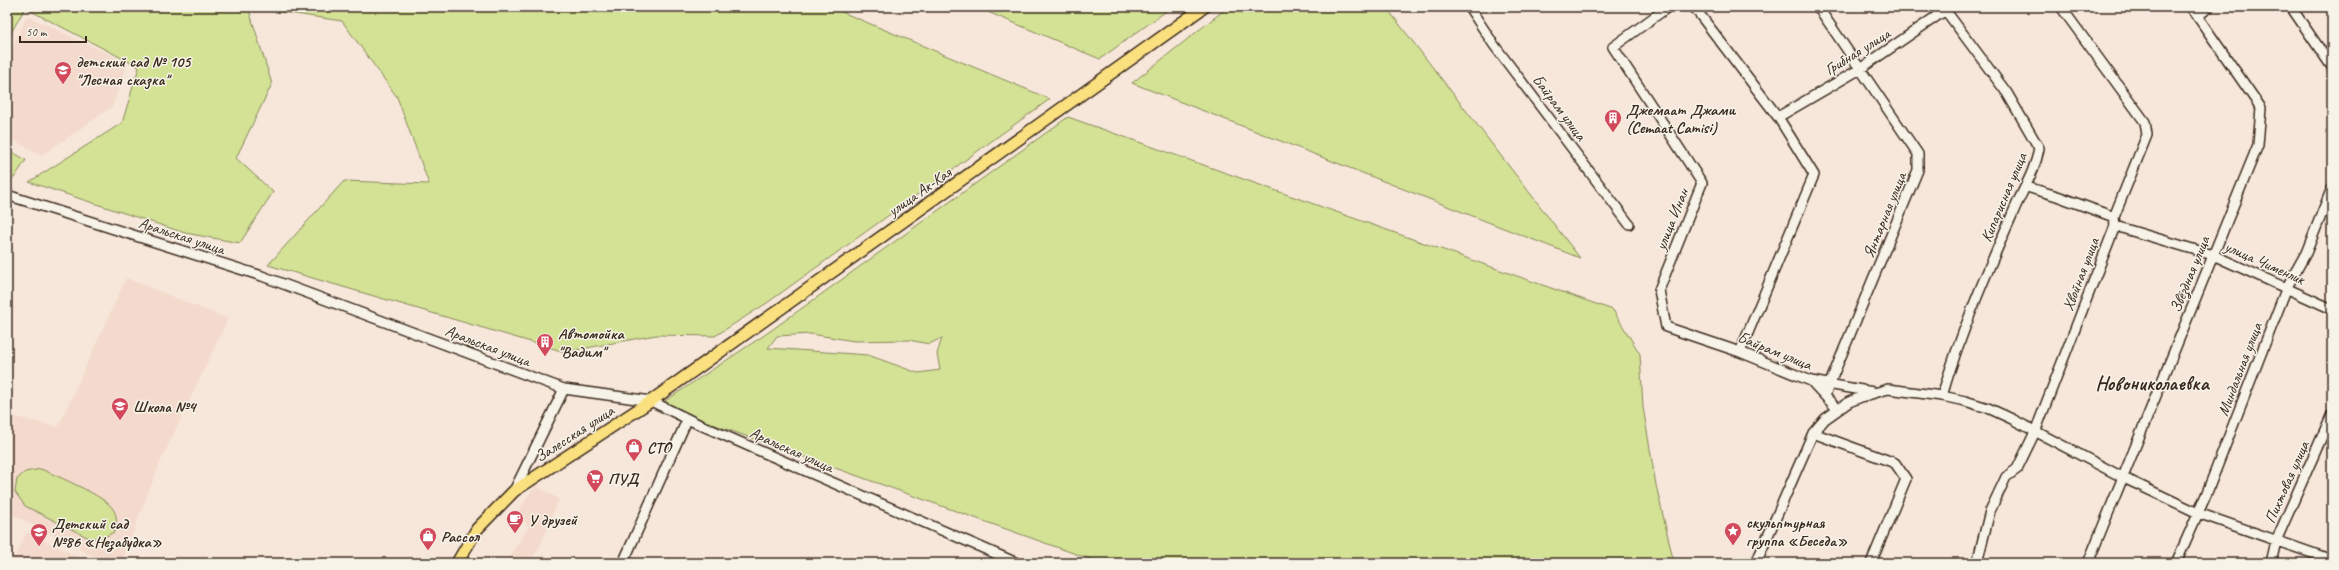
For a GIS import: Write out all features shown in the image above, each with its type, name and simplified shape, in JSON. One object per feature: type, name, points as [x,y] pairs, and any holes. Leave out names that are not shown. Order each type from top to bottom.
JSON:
[{"type":"main road","name":"улица Ак-Кая","points":[[651,401],[1204,7]]},
{"type":"main road","name":"Залесская улица","points":[[457,563],[477,529],[514,491],[651,401]]},
{"type":"street","name":"Байрам улица","points":[[1469,7],[1494,45],[1629,224]]},
{"type":"street","name":"улица Инан","points":[[1666,327],[1659,290],[1702,183],[1613,47],[1668,7]]},
{"type":"street","points":[[1694,7],[1778,116],[1814,175],[1740,352]]},
{"type":"street","name":"Янтарная улица","points":[[1818,7],[1918,154],[1918,170],[1831,384],[1825,395]]},
{"type":"street","name":"Хвойная улица","points":[[1977,563],[1990,511],[2006,477],[2017,469],[2035,432],[2147,135],[2145,122],[2061,7]]},
{"type":"street","name":"Звёздная улица","points":[[2088,563],[2124,478],[2258,145],[2261,108],[2191,7]]},
{"type":"street","points":[[2198,16],[2209,7]]},
{"type":"street","points":[[2291,7],[2332,66]]},
{"type":"street","name":"Грибная улица","points":[[1778,116],[1860,68],[1946,8]]},
{"type":"street","name":"Кипарисная улица","points":[[1942,396],[1956,350],[2012,212],[2026,187],[2039,148],[2007,93],[1946,8]]},
{"type":"street","name":"улица Чименлик","points":[[2026,187],[2057,196],[2115,221],[2213,255],[2287,287],[2332,309]]},
{"type":"street","name":"Миндальная улица","points":[[2176,563],[2198,513],[2287,287],[2306,254],[2332,188]]},
{"type":"street","name":"Аральская улица","points":[[7,195],[262,276],[564,389],[651,401],[687,420],[1017,563]]},
{"type":"street","name":"Байрам улица","points":[[1666,327],[1740,352],[1811,381],[1875,392]]},
{"type":"street","points":[[1811,381],[1837,409]]},
{"type":"street","name":"Залесская улица","points":[[514,491],[564,389]]},
{"type":"street","points":[[1756,563],[1813,433],[1825,419],[1837,409],[1861,396],[1888,389],[1942,396],[1988,408],[2124,478],[2198,513],[2332,560]]},
{"type":"street","name":"Пихтовая улица","points":[[2271,563],[2276,541],[2332,414]]},
{"type":"street","points":[[623,563],[687,420]]},
{"type":"street","points":[[1813,433],[1895,463],[1906,479],[1871,563]]},
{"type":"shaded area","name":"детский сад № 105 \"Лесная сказка\"","points":[[27,16],[128,63],[112,107],[41,156],[7,136],[7,59]]},
{"type":"shaded area","name":"Школа №4","points":[[126,278],[228,319],[159,465],[121,563],[106,563],[7,512],[7,415],[58,427]]},
{"type":"shaded area","points":[[536,486],[559,499],[539,549],[528,563],[506,563],[528,527],[524,519],[517,515],[528,495]]},
{"type":"shaded area","name":"Детский сад №86 «Незабудка»","points":[[27,532],[91,563],[12,563]]},
{"type":"green space","points":[[7,7],[248,7],[272,84],[236,158],[273,192],[240,243],[185,233],[29,182],[122,123],[139,67],[25,8],[7,40]]},
{"type":"green space","points":[[248,7],[830,7],[1050,99],[767,303],[715,336],[656,335],[565,352],[268,265],[344,181],[429,184],[397,97],[342,21]]},
{"type":"green space","points":[[976,7],[1172,7],[1100,59]]},
{"type":"green space","points":[[1228,7],[1386,7],[1580,258],[1132,83]]},
{"type":"green space","points":[[1068,117],[1613,310],[1640,354],[1643,407],[1656,485],[1674,563],[1101,563],[659,405],[766,334]],"holes":[[[811,334],[854,341],[909,340],[929,344],[942,338],[937,354],[940,370],[918,373],[868,355],[768,348],[777,336]]]},
{"type":"green space","points":[[7,149],[26,160],[14,178],[7,177]]},
{"type":"green space","points":[[41,469],[80,487],[109,504],[115,512],[116,517],[114,532],[101,539],[87,537],[25,506],[15,492],[17,479],[25,472]]},
{"type":"place","name":"детский сад № 105 \"Лесная сказка\"","points":[[63,85]]},
{"type":"place","name":"Джемаат Джами (Cemaat Camisi)","points":[[1613,133]]},
{"type":"place","name":"Автомойка \"Вадим\"","points":[[545,357]]},
{"type":"place","name":"Школа №4","points":[[120,421]]},
{"type":"place","name":"СТО","points":[[634,462]]},
{"type":"place","name":"ПУД","points":[[595,493]]},
{"type":"place","name":"У друзей","points":[[515,534]]},
{"type":"place","name":"скульптурная группа «Беседа»","points":[[1733,546]]},
{"type":"place","name":"Детский сад №86 «Незабудка»","points":[[39,547]]},
{"type":"place","name":"Рассол","points":[[428,551]]},
{"type":"district","name":"Новониколаевка","points":[[2152,383]]}]
